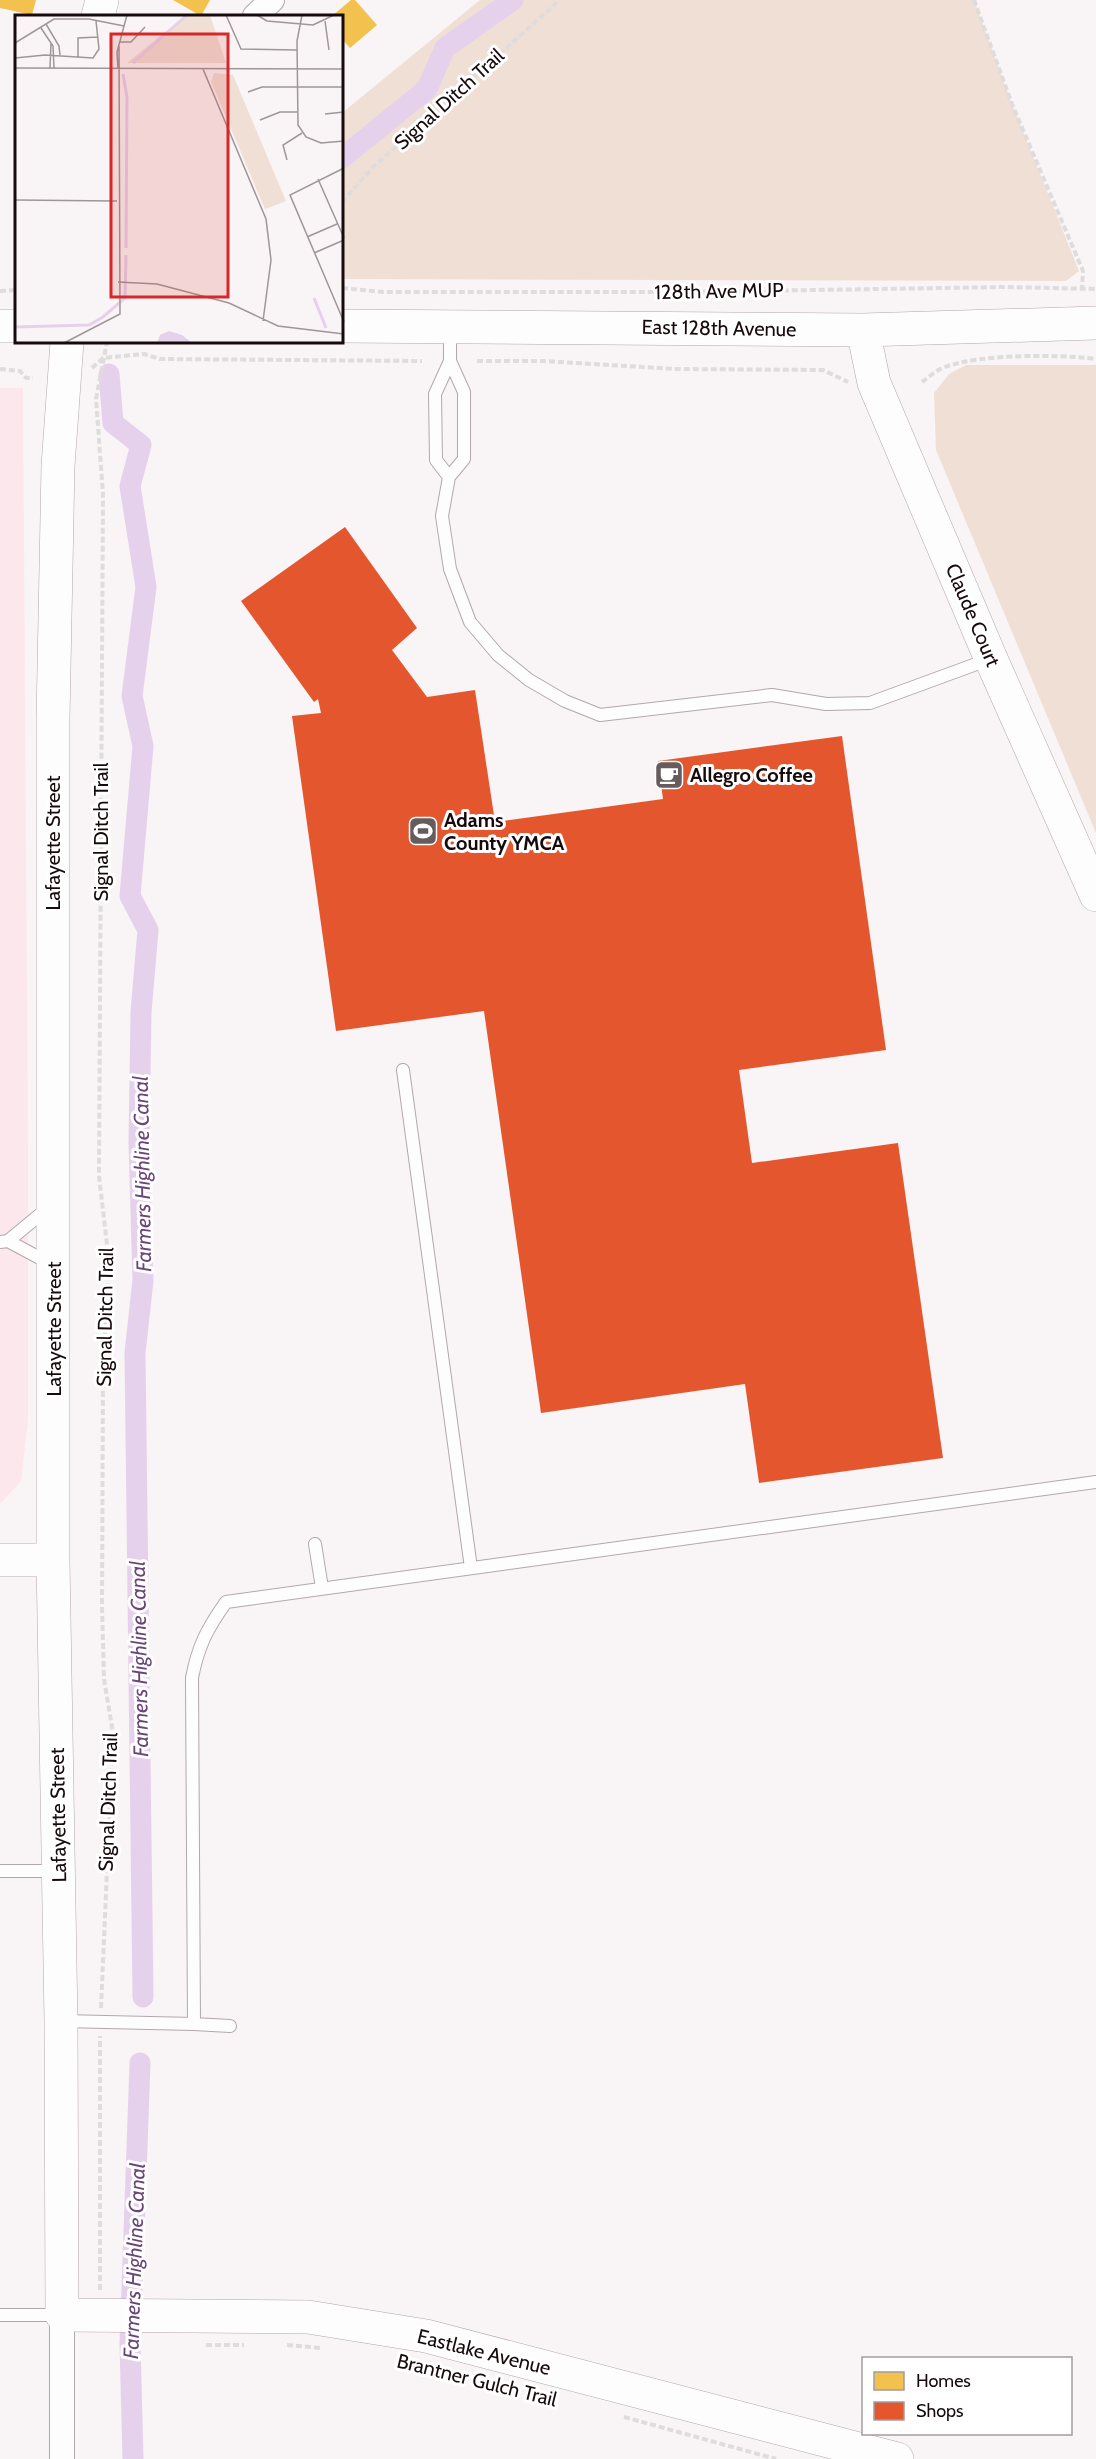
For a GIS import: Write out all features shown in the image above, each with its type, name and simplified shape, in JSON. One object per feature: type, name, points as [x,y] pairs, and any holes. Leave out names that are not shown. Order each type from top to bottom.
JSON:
[{"type":"street","points":[[98,15],[102,0]]},
{"type":"street","points":[[256,15],[272,0]]},
{"type":"street","name":"East 128th Avenue","points":[[344,326],[863,330],[1096,323]]},
{"type":"street","name":"Claude Court","points":[[863,330],[874,383],[991,659],[1096,895]]},
{"type":"street","name":"Lafayette Street","points":[[62,2315],[61,2021],[54,1560],[53,719],[58,466],[67,344]]},
{"type":"street","points":[[0,1560],[54,1560]]},
{"type":"street","name":"Eastlake Avenue","points":[[62,2315],[109,2304],[155,2315],[308,2317],[426,2336],[897,2459]]},
{"type":"street","points":[[62,2315],[62,2459]]},
{"type":"lane","points":[[450,326],[450,362],[464,392],[464,459],[449,477],[442,516],[450,569],[470,622],[498,656],[529,680],[565,701],[600,715],[756,695],[772,695],[826,705],[870,703],[991,659]]},
{"type":"lane","points":[[449,477],[436,460],[435,394],[450,362]]},
{"type":"lane","points":[[403,1070],[471,1568]]},
{"type":"lane","points":[[53,1204],[4,1241],[54,1266]]},
{"type":"lane","points":[[194,2024],[192,1678],[196,1653],[210,1625],[226,1602],[1096,1482]]},
{"type":"lane","points":[[315,1544],[322,1588]]},
{"type":"lane","points":[[0,1871],[59,1871]]},
{"type":"lane","points":[[61,2021],[230,2026]]},
{"type":"lane","points":[[0,2316],[62,2315]]},
{"type":"path","name":"Signal Ditch Trail","points":[[344,200],[374,167],[560,0]]},
{"type":"path","points":[[974,0],[1012,104],[1083,271],[1082,289]]},
{"type":"path","name":"128th Ave MUP","points":[[344,288],[383,292],[689,292],[993,287],[1096,289]]},
{"type":"path","points":[[0,291],[15,290]]},
{"type":"path","name":"Signal Ditch Trail","points":[[106,344],[96,399],[103,494],[99,1176],[109,1262],[103,1371],[102,1606],[104,1679],[113,1733],[100,2022],[109,2304]]},
{"type":"path","points":[[92,369],[103,358],[144,354],[160,359],[422,361]]},
{"type":"path","points":[[922,382],[942,368],[962,361],[1035,356],[1096,359]]},
{"type":"path","points":[[477,362],[543,362],[676,369],[823,370],[848,382]]},
{"type":"path","points":[[0,369],[20,371],[26,378],[33,378]]},
{"type":"path","points":[[198,2344],[251,2345]]},
{"type":"path","points":[[279,2345],[330,2349]]},
{"type":"path","name":"Brantner Gulch Trail","points":[[392,2359],[443,2370]]},
{"type":"path","points":[[620,2416],[776,2459]]},
{"type":"shaded area","points":[[480,0],[974,0],[1012,104],[1079,271],[1066,281],[344,279],[344,111]]},
{"type":"shaded area","points":[[966,365],[1096,365],[1096,833],[936,450],[934,393],[949,374]]},
{"type":"shaded area","points":[[0,388],[23,388],[28,1420],[21,1481],[0,1504]]},
{"type":"building: Homes","points":[[0,0],[36,0],[32,15],[0,8]]},
{"type":"building: Homes","points":[[173,0],[210,0],[202,15]]},
{"type":"building: Homes","points":[[351,0],[355,0],[377,25],[350,48],[344,41],[344,15],[333,15]]},
{"type":"building: Shops","points":[[345,527],[417,628],[392,650],[427,697],[475,690],[495,822],[663,799],[658,761],[842,736],[886,1050],[739,1070],[752,1163],[898,1143],[943,1458],[759,1483],[745,1384],[541,1413],[484,1011],[336,1031],[292,716],[321,713],[318,699],[314,702],[241,601]]},
{"type":"waterway","points":[[344,156],[427,89],[445,48],[513,0]]},
{"type":"waterway","name":"Farmers Highline Canal","points":[[109,374],[113,423],[141,445],[130,486],[146,587],[132,696],[143,746],[130,896],[148,930],[141,1012],[139,1143],[143,1280],[135,1353],[143,1997]]},
{"type":"waterway","name":"Farmers Highline Canal","points":[[133,2459],[130,2344],[140,2063]]},
{"type":"place","name":"Allegro Coffee","points":[[669,775]]},
{"type":"place","name":"Adams County YMCA","points":[[423,831]]}]
